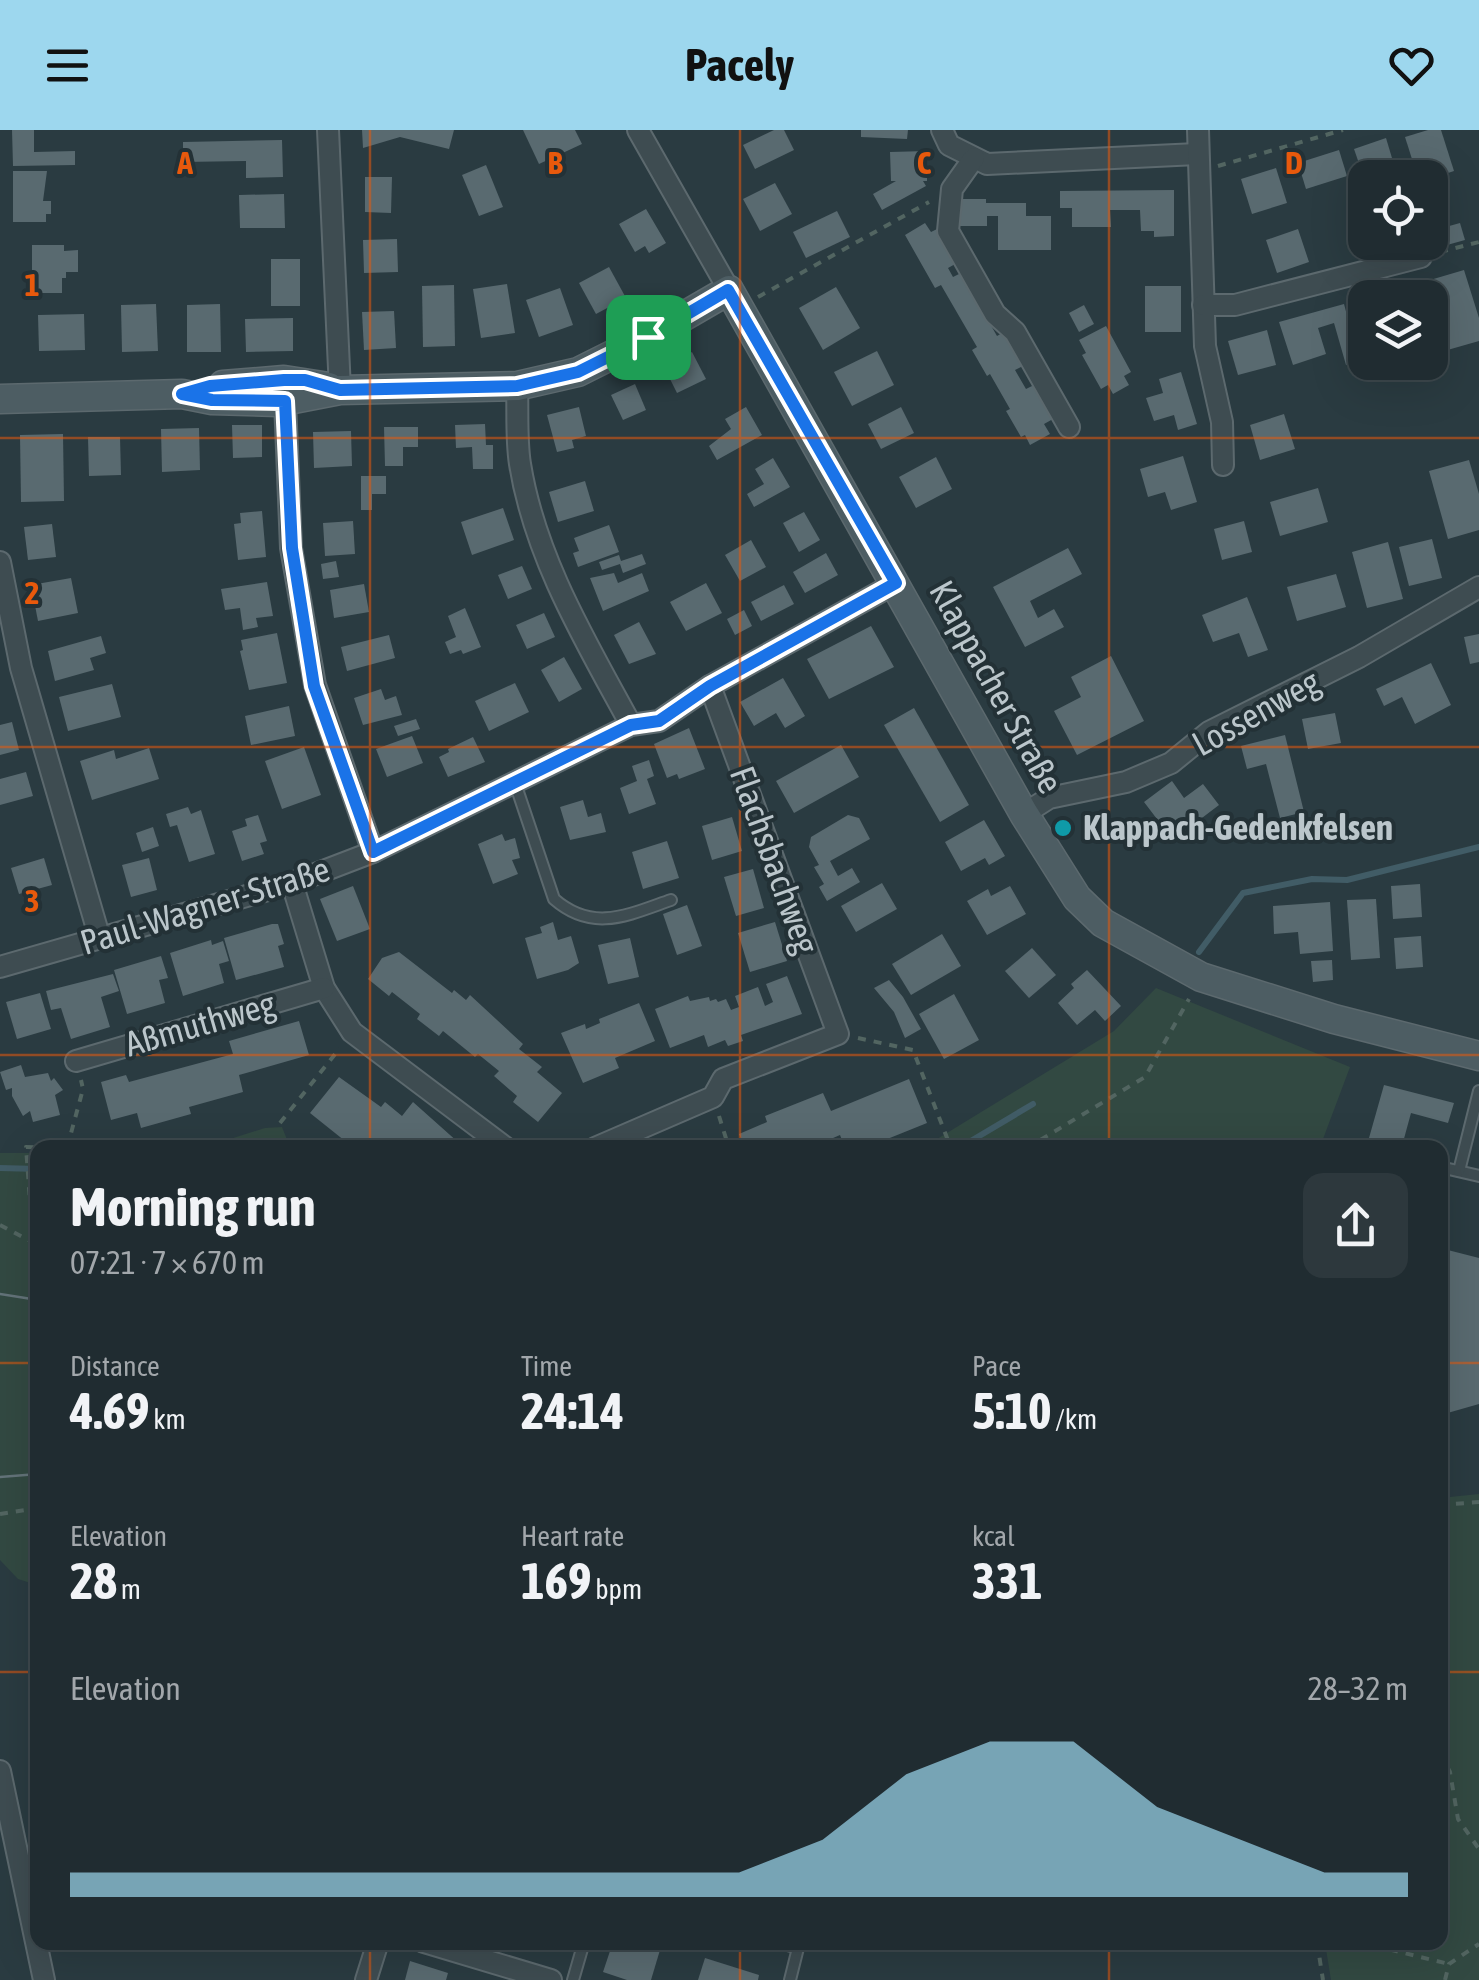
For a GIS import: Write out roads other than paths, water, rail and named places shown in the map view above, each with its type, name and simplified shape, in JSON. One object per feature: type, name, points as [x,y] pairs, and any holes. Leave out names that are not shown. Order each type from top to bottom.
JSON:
[{"type":"main road","points":[[0,399],[182,394],[212,400],[285,401],[340,390],[517,386],[578,372],[741,295]]},
{"type":"main road","name":"Klappacher Straße","points":[[741,295],[1024,814],[1064,880],[1096,917],[1201,977],[1334,1019],[1479,1056]]},
{"type":"main road","points":[[182,394],[210,386],[284,380],[305,380],[340,390]]},
{"type":"street","points":[[328,130],[340,390]]},
{"type":"street","name":"Klappacher Straße","points":[[638,130],[741,295]]},
{"type":"street","points":[[942,130],[948,145],[987,164],[1198,163]]},
{"type":"street","points":[[1198,130],[1205,346],[1222,422],[1223,466]]},
{"type":"street","points":[[974,158],[952,189],[948,231],[995,314],[1014,332],[1069,427]]},
{"type":"street","points":[[1203,305],[1235,305],[1406,260]]},
{"type":"street","points":[[517,386],[520,461],[532,514],[564,600],[631,725]]},
{"type":"street","points":[[285,401],[292,548],[314,686],[373,852]]},
{"type":"street","points":[[0,562],[21,668],[100,940]]},
{"type":"street","name":"Paul-Wagner-Straße","points":[[0,967],[292,883],[373,852],[631,725],[659,721],[710,686],[896,583]]},
{"type":"street","name":"Lossenweg","points":[[1024,814],[1050,798],[1126,782],[1172,763],[1208,732],[1359,658],[1479,587]]},
{"type":"street","name":"Flachsbachweg","points":[[614,1140],[713,1097],[723,1079],[838,1034],[710,686]]},
{"type":"street","points":[[292,883],[324,988],[352,1032],[495,1140]]},
{"type":"street","name":"Aßmuthweg","points":[[76,1061],[324,988]]},
{"type":"street","points":[[0,1771],[30,1914]]},
{"type":"street","points":[[38,1950],[44,1980]]},
{"type":"street","points":[[366,1980],[375,1950]]},
{"type":"street","points":[[451,1950],[551,1980]]},
{"type":"lane","points":[[515,782],[554,898],[568,910],[613,921],[671,900]]},
{"type":"lane","points":[[1458,1171],[1479,1091]]},
{"type":"lane","points":[[1448,1169],[1479,1176]]},
{"type":"lane","points":[[573,1980],[582,1950]]},
{"type":"lane","points":[[790,1980],[798,1950]]},
{"type":"waterway","points":[[1199,952],[1243,893],[1312,879],[1347,880],[1479,847]]},
{"type":"waterway","points":[[972,1140],[1033,1104]]},
{"type":"waterway","points":[[0,1168],[30,1169]]},
{"type":"tram line","points":[[0,1294],[30,1299]]},
{"type":"tram line","points":[[0,1477],[30,1475]]},
{"type":"place","name":"Klappach-Gedenkfelsen","points":[[1063,828]]}]
